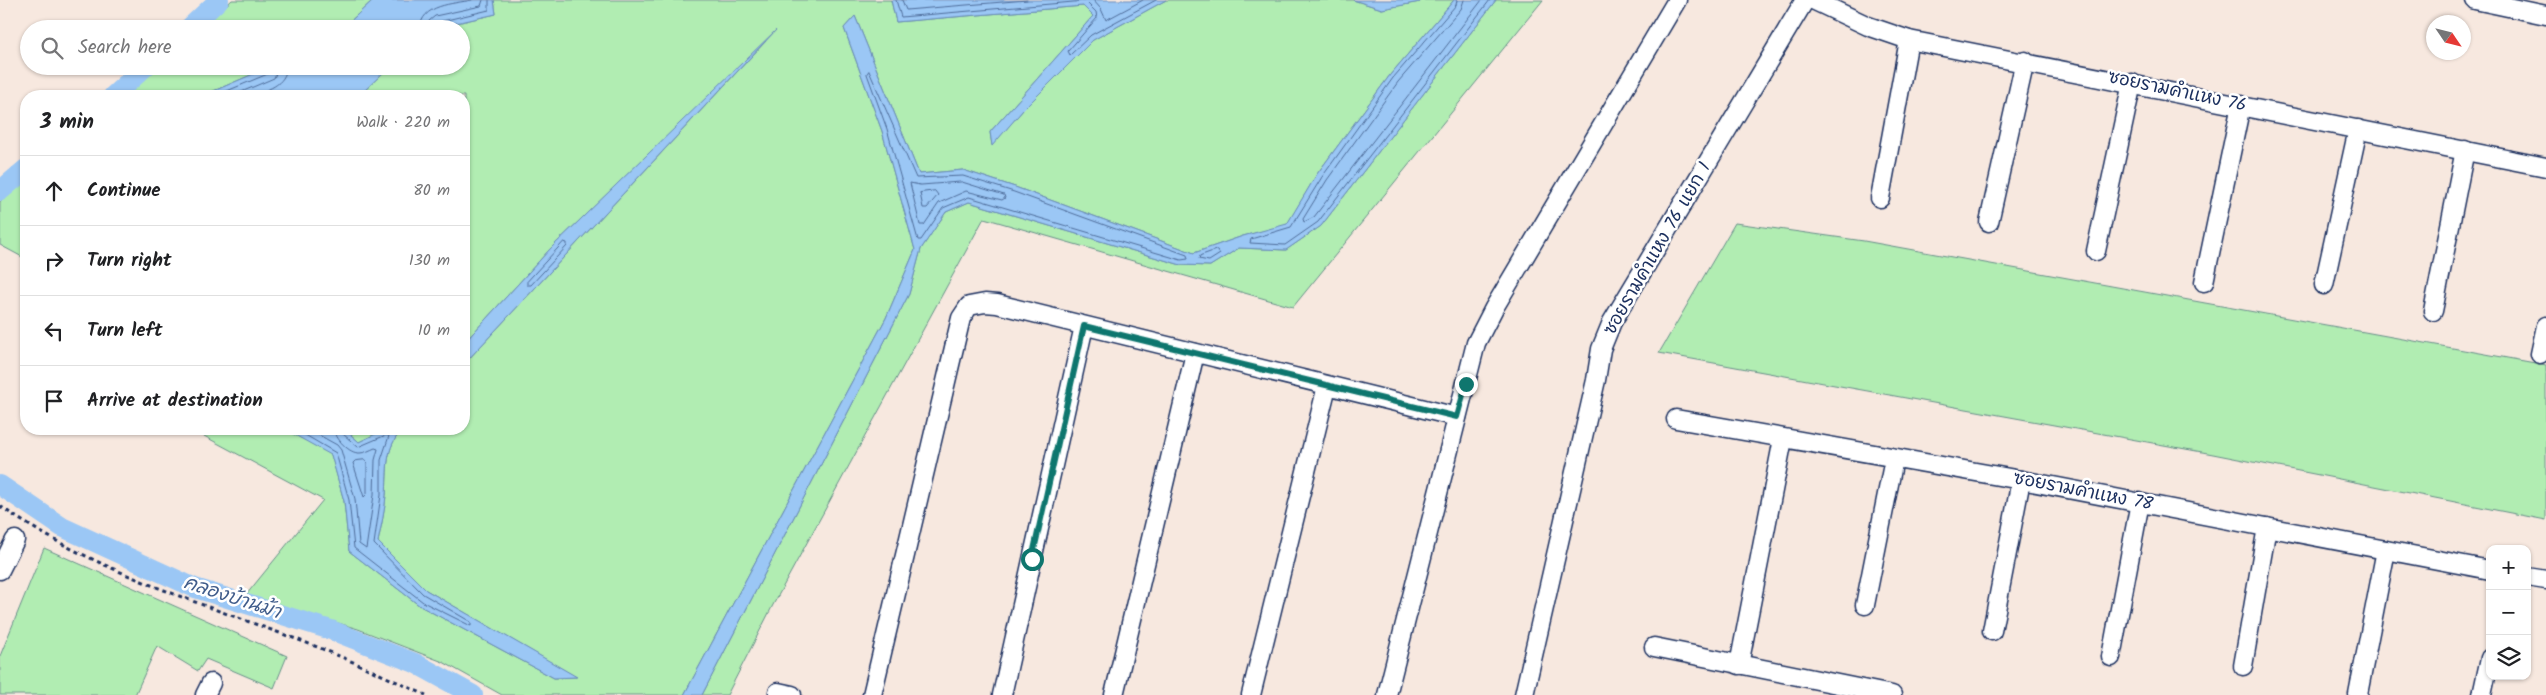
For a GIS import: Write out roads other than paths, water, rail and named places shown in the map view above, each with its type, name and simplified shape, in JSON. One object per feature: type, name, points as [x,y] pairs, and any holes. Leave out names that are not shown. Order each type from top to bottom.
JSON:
[{"type":"street","points":[[1387,695],[1476,343],[1494,308],[1677,0]]},
{"type":"street","name":"ซอยรามคำแหง 76 แยก 1","points":[[1524,695],[1596,380],[1601,349],[1612,322],[1806,0]]},
{"type":"street","name":"ซอยรามคำแหง 76","points":[[1813,0],[1868,26],[1909,40],[2025,61],[2546,167]]},
{"type":"street","points":[[2475,0],[2546,14]]},
{"type":"street","points":[[1880,198],[1909,40]]},
{"type":"street","points":[[1989,222],[2025,61]]},
{"type":"street","points":[[2096,251],[2132,83]]},
{"type":"street","points":[[2204,282],[2241,105]]},
{"type":"street","points":[[2324,285],[2358,129]]},
{"type":"street","points":[[2433,311],[2465,150]]},
{"type":"street","points":[[872,695],[961,318],[969,306],[985,303],[1457,417]]},
{"type":"street","points":[[1002,695],[1084,326]]},
{"type":"street","points":[[2540,354],[2546,326]]},
{"type":"street","points":[[1114,695],[1195,353]]},
{"type":"street","points":[[1251,695],[1327,386]]},
{"type":"street","name":"ซอยรามคำแหง 78","points":[[1676,419],[2140,502],[2486,569]]},
{"type":"street","points":[[1739,665],[1783,439]]},
{"type":"street","points":[[1865,605],[1894,459]]},
{"type":"street","points":[[1992,631],[2021,480]]},
{"type":"street","points":[[2111,657],[2140,502]]},
{"type":"street","points":[[2243,666],[2267,527]]},
{"type":"street","points":[[0,570],[15,540]]},
{"type":"street","points":[[2358,694],[2386,550]]},
{"type":"street","points":[[2531,578],[2546,580]]},
{"type":"street","points":[[1654,647],[1892,695]]},
{"type":"street","points":[[2482,695],[2486,676]]},
{"type":"water","points":[[373,0],[494,0],[496,14],[470,20],[352,20]]},
{"type":"water","points":[[891,0],[1166,0],[1093,40],[1023,110],[992,146],[990,132],[1093,16],[1083,6],[896,22]]},
{"type":"water","points":[[1353,0],[1420,0],[1420,2],[1382,9]]},
{"type":"water","points":[[1454,0],[1496,0],[1321,226],[1286,250],[1239,248],[1210,266],[1181,265],[969,202],[946,212],[921,249],[909,294],[702,695],[684,695],[886,318],[915,250],[882,131],[844,28],[855,16],[919,174],[963,170],[1015,187],[1194,253],[1243,236],[1287,224],[1317,174],[1390,75]]},
{"type":"water","points":[[776,30],[470,358],[470,336],[551,248]]},
{"type":"water","points":[[251,75],[381,75],[365,90],[216,90]]},
{"type":"water","points":[[295,435],[351,435],[359,442],[374,435],[398,435],[388,460],[385,507],[378,542],[426,590],[577,677],[554,678],[420,606],[349,551],[344,501],[331,455]]},
{"type":"waterway","points":[[198,20],[219,0]]},
{"type":"waterway","points":[[120,90],[136,75]]},
{"type":"waterway","points":[[0,191],[20,174]]},
{"type":"waterway","name":"คลองบ้านม้า","points":[[0,485],[62,527],[195,588],[331,630],[415,663],[473,695]]}]
